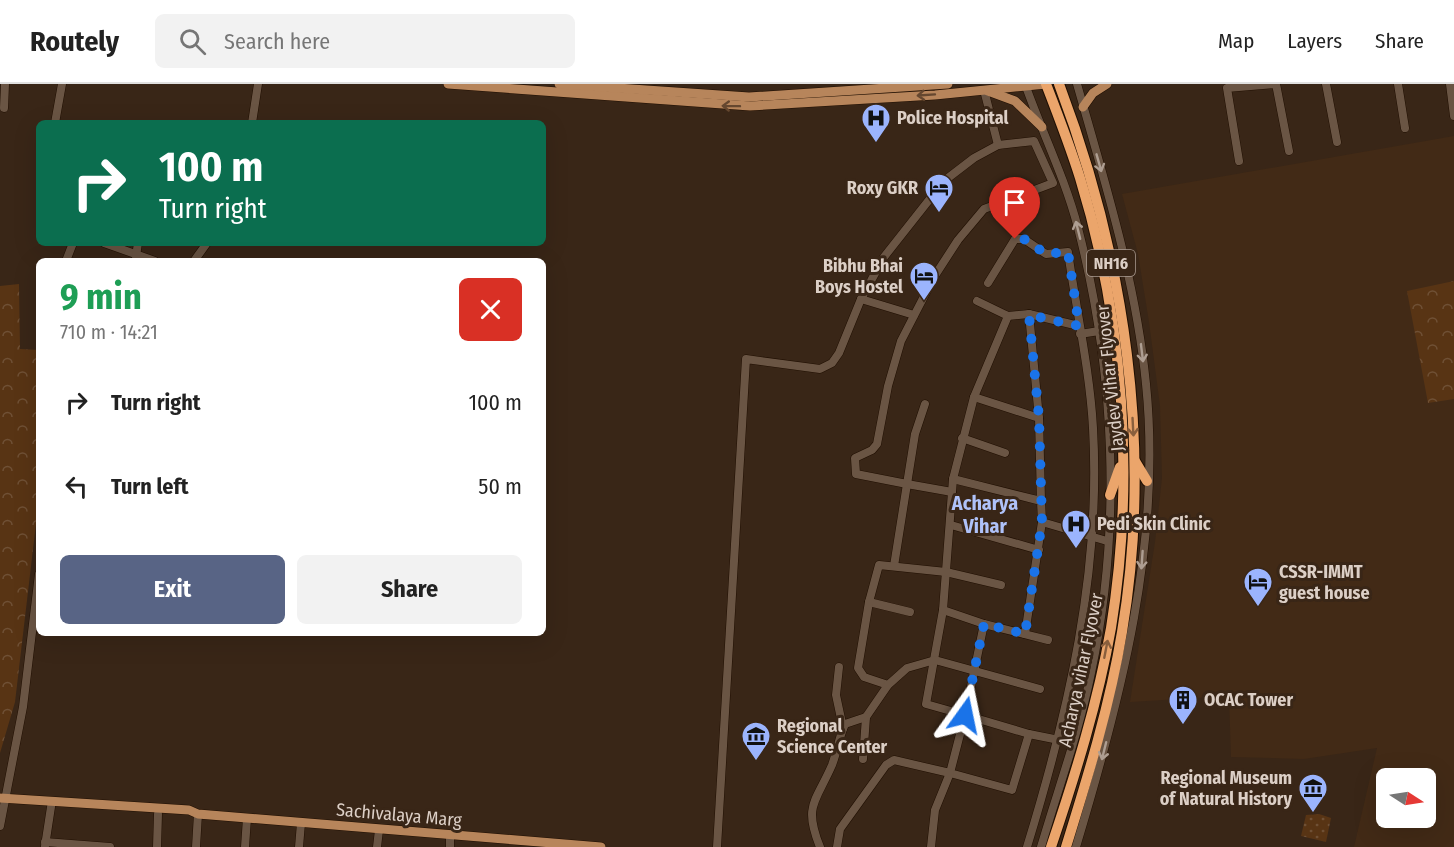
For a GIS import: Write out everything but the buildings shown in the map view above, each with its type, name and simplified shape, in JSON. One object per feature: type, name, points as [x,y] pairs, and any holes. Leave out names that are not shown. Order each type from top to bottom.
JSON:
[{"type":"highway","name":"Jaydev Vihar Flyover","points":[[1046,84],[1080,179],[1096,241],[1112,322],[1122,455]]},
{"type":"highway","name":"Jaydev Vihar Flyover","points":[[1059,84],[1089,170],[1113,270],[1123,320],[1135,461]]},
{"type":"highway","name":"Acharya vihar Flyover","points":[[1044,846],[1082,746],[1105,658],[1119,564],[1122,455]]},
{"type":"highway","points":[[1110,495],[1122,455]]},
{"type":"highway","name":"Acharya vihar Flyover","points":[[1066,847],[1099,736],[1122,630],[1131,566],[1135,461]]},
{"type":"highway","points":[[1135,461],[1147,481]]},
{"type":"main road","points":[[448,84],[727,106],[773,106],[1046,84]]},
{"type":"main road","points":[[559,84],[749,97],[948,84]]},
{"type":"main road","points":[[1083,107],[1093,93],[1107,84]]},
{"type":"main road","points":[[984,90],[1015,101],[1042,127]]},
{"type":"main road","name":"Sachivalaya Marg","points":[[2,801],[51,807],[189,817],[196,814]]},
{"type":"main road","name":"Sachivalaya Marg","points":[[2,801],[189,810],[196,814],[450,835],[494,843],[601,847]]},
{"type":"street","points":[[4,108],[5,84]]},
{"type":"street","points":[[56,120],[62,84]]},
{"type":"street","points":[[252,120],[258,84]]},
{"type":"street","points":[[1076,847],[1097,780],[1128,653],[1141,573],[1147,481],[1147,386],[1137,316],[1110,202],[1077,84]]},
{"type":"street","points":[[1239,160],[1226,86],[1276,84],[1289,151]]},
{"type":"street","points":[[1326,84],[1337,142]]},
{"type":"street","points":[[1398,84],[1405,128]]},
{"type":"street","points":[[1450,84],[1454,116]]},
{"type":"street","points":[[1025,85],[1066,186],[1087,267],[1099,331],[1106,387],[1110,495],[1107,541],[1091,673],[1044,846]]},
{"type":"street","points":[[984,90],[998,145]]},
{"type":"street","points":[[717,847],[746,359],[820,369],[828,366],[839,353],[861,299],[884,257],[944,180],[974,158],[998,145],[1034,141],[1053,183],[979,213],[952,249],[914,315],[894,362],[877,444],[873,450],[857,456],[854,461],[854,471],[858,476],[952,492]]},
{"type":"street","points":[[988,284],[1012,242],[1019,238],[1046,254],[1068,252],[1093,426],[1094,537],[1083,630],[1058,743],[1027,847]]},
{"type":"street","points":[[111,246],[144,258]]},
{"type":"street","points":[[136,256],[138,246]]},
{"type":"street","points":[[1071,272],[1087,267]]},
{"type":"street","points":[[861,299],[914,315]]},
{"type":"street","points":[[977,301],[1008,316],[1029,315],[1079,330],[1099,331]]},
{"type":"street","points":[[1025,634],[1042,522],[1039,418],[1029,315]]},
{"type":"street","points":[[1008,316],[974,397],[953,478],[943,610],[926,704],[1058,743],[1071,750]]},
{"type":"street","points":[[974,397],[1039,418]]},
{"type":"street","points":[[894,566],[915,434],[925,404]]},
{"type":"street","points":[[962,438],[1005,453]]},
{"type":"street","points":[[953,478],[1041,501]]},
{"type":"street","points":[[1042,522],[1107,541]]},
{"type":"street","points":[[951,525],[1039,550]]},
{"type":"street","points":[[888,685],[864,677],[858,668],[869,602],[879,565],[946,572],[1001,585]]},
{"type":"street","points":[[0,826],[2,801],[14,752],[27,675],[36,599]]},
{"type":"street","points":[[869,602],[910,612]]},
{"type":"street","points":[[943,610],[984,624],[1048,640]]},
{"type":"street","points":[[931,847],[935,810],[950,773],[984,624]]},
{"type":"street","points":[[863,759],[866,717],[888,685],[907,668],[935,660],[1040,688]]},
{"type":"street","points":[[820,847],[812,830],[811,812],[819,787],[835,757],[843,728],[836,694],[839,667]]},
{"type":"street","points":[[843,728],[849,722],[866,717]]},
{"type":"street","points":[[837,847],[840,829],[890,761],[898,760],[1012,790],[1029,734]]},
{"type":"street","points":[[51,807],[45,845],[110,847]]},
{"type":"street","points":[[157,847],[158,814]]},
{"type":"street","points":[[196,814],[196,847]]},
{"type":"street","points":[[245,847],[247,818]]},
{"type":"street","points":[[299,847],[301,822]]},
{"type":"street","points":[[377,847],[379,830]]},
{"type":"street","points":[[450,835],[450,847]]},
{"type":"shaded area","points":[[1454,136],[1454,847],[1354,847],[1377,748],[1304,759],[1231,757],[1229,696],[1130,702],[1155,542],[1162,478],[1160,406],[1138,254],[1122,194]]},
{"type":"green space","points":[[1454,281],[1454,399],[1428,403],[1407,291]]},
{"type":"green space","points":[[19,284],[20,349],[36,350],[36,524],[15,702],[0,753],[0,286]]},
{"type":"green space","points":[[1319,814],[1331,818],[1326,842],[1301,836],[1306,815]]},
{"type":"place","name":"Police Hospital","points":[[876,144]]},
{"type":"place","name":"Roxy GKR","points":[[939,214]]},
{"type":"place","name":"Bibhu Bhai Boys Hostel","points":[[924,302]]},
{"type":"place","name":"Pedi Skin Clinic","points":[[1076,550]]},
{"type":"place","name":"CSSR-IMMT guest house","points":[[1258,608]]},
{"type":"place","name":"OCAC Tower","points":[[1183,726]]},
{"type":"place","name":"Regional Science Center","points":[[756,762]]},
{"type":"place","name":"Regional Museum of Natural History","points":[[1313,814]]},
{"type":"district","name":"Acharya Vihar","points":[[985,514]]},
{"type":"route","points":[[965,715],[984,624],[1025,634],[1039,550],[1042,522],[1039,418],[1029,315],[1079,326],[1068,252],[1046,254],[1024,239],[1015,239]]}]
